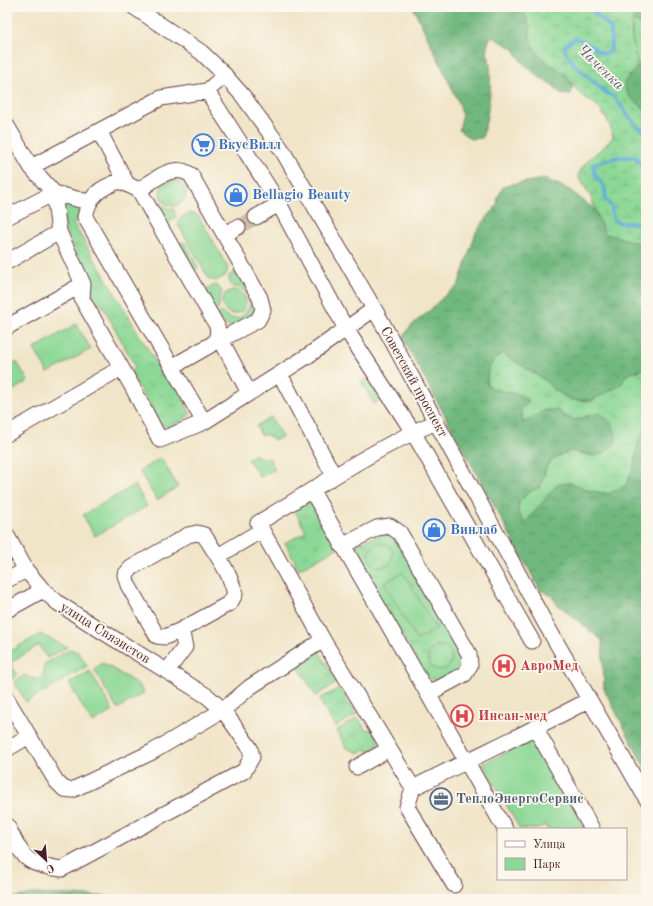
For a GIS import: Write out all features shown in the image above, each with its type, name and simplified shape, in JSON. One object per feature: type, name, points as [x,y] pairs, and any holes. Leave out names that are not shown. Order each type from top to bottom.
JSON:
[{"type":"street","name":"Советский проспект","points":[[134,7],[201,52],[225,75],[243,96],[282,150],[374,309],[544,621],[646,798]]},
{"type":"street","points":[[31,167],[161,98],[207,91],[225,75]]},
{"type":"street","points":[[207,91],[279,204],[346,329],[413,432],[529,636],[544,621]]},
{"type":"street","points":[[7,126],[31,167],[54,193],[88,202]]},
{"type":"street","points":[[99,131],[216,326],[218,334],[217,341],[249,393]]},
{"type":"street","points":[[172,367],[217,341],[258,320],[263,310],[260,298],[191,175],[185,171],[176,169],[133,187],[120,181],[112,184],[88,202],[85,217],[172,367],[204,422]]},
{"type":"street","points":[[54,193],[59,232],[83,284],[82,299],[160,440],[204,422],[280,374],[374,309]]},
{"type":"street","points":[[7,217],[54,193]]},
{"type":"street","points":[[256,216],[279,204]]},
{"type":"street","points":[[224,234],[238,227]]},
{"type":"street","points":[[7,262],[59,232]]},
{"type":"street","points":[[7,326],[83,284]]},
{"type":"street","points":[[7,434],[121,368]]},
{"type":"street","points":[[280,374],[334,476]]},
{"type":"street","points":[[413,788],[323,640],[258,523],[334,476],[413,432],[436,422]]},
{"type":"street","points":[[312,491],[342,546],[504,828]]},
{"type":"street","points":[[342,546],[377,528],[390,526],[400,533],[469,654],[470,665],[466,674],[428,694]]},
{"type":"street","points":[[218,556],[262,530]]},
{"type":"street","points":[[197,533],[204,535],[218,556],[232,580],[235,594],[230,603],[181,630],[164,637],[157,636],[128,585],[125,576],[131,568],[188,535],[197,533]]},
{"type":"street","name":"улица Связистов","points":[[7,536],[26,570],[43,590],[58,603],[207,696],[223,710],[250,748],[252,757],[244,771],[62,869],[36,865],[23,856],[7,826]]},
{"type":"street","points":[[7,580],[26,570]]},
{"type":"street","points":[[7,610],[43,590]]},
{"type":"street","points":[[167,671],[185,647],[181,630]]},
{"type":"street","points":[[7,699],[56,781],[64,790],[72,790],[152,752],[223,710],[250,687],[323,640]]},
{"type":"street","points":[[454,885],[407,807],[413,788],[466,761],[536,729],[589,700]]},
{"type":"street","points":[[536,729],[591,828]]},
{"type":"street","points":[[7,749],[29,736]]},
{"type":"street","points":[[358,767],[389,749]]},
{"type":"green space","points":[[413,7],[522,7],[530,26],[530,39],[544,60],[565,74],[573,85],[571,94],[562,95],[553,85],[541,79],[521,61],[514,49],[491,36],[487,46],[490,66],[490,83],[486,122],[482,138],[470,139],[459,130],[462,117],[460,105]]},
{"type":"green space","points":[[522,7],[637,7],[633,20],[632,33],[638,66],[624,82],[627,93],[630,97],[646,111],[646,251],[642,244],[604,233],[590,195],[578,176],[581,169],[589,159],[613,137],[610,125],[598,106],[580,94],[565,74],[544,60],[536,51],[530,39],[530,26]]},
{"type":"green space","points":[[637,7],[646,7],[646,26],[632,21],[637,12]]},
{"type":"green space","points":[[632,21],[646,26],[646,73],[641,69],[635,57]]},
{"type":"green space","points":[[638,66],[646,73],[646,111],[629,97],[624,82]]},
{"type":"green space","points":[[545,179],[570,190],[595,210],[604,233],[642,244],[646,251],[646,368],[626,375],[621,385],[591,401],[571,400],[553,389],[546,381],[502,353],[494,360],[488,370],[487,385],[498,390],[524,397],[529,401],[521,410],[523,423],[545,410],[557,410],[563,415],[573,419],[600,413],[611,423],[614,429],[615,443],[605,453],[594,456],[570,451],[557,457],[547,465],[540,487],[528,493],[519,501],[518,513],[525,523],[558,484],[570,483],[590,491],[609,494],[626,485],[634,467],[638,443],[646,429],[646,770],[604,689],[602,640],[557,604],[552,596],[540,590],[403,339],[412,325],[446,294],[458,286],[476,232],[497,205],[498,197],[503,187],[512,184]]},
{"type":"green space","points":[[173,180],[182,184],[186,193],[182,202],[173,206],[164,202],[160,193],[164,184]]},
{"type":"green space","points":[[83,201],[78,219],[73,223],[165,378],[173,379],[191,414],[171,428],[159,424],[131,373],[135,366],[101,303],[93,302],[87,272],[67,237],[61,202]]},
{"type":"green space","points":[[160,204],[169,209],[174,209],[176,218],[166,224],[156,206]]},
{"type":"green space","points":[[190,213],[198,215],[228,268],[226,275],[216,281],[209,279],[179,226],[178,222],[180,218]]},
{"type":"green space","points":[[182,242],[185,243],[198,267],[193,273],[178,245]]},
{"type":"green space","points":[[240,269],[252,290],[248,293],[238,287],[233,287],[229,281],[229,276]]},
{"type":"green space","points":[[214,285],[218,286],[222,292],[219,299],[219,309],[215,311],[204,292]]},
{"type":"green space","points":[[229,290],[239,290],[246,297],[246,307],[239,314],[229,314],[222,307],[222,297]]},
{"type":"green space","points":[[254,293],[257,314],[240,323],[230,326],[221,321],[217,315],[221,312],[232,318],[242,316],[250,303],[250,296]]},
{"type":"green space","points":[[76,324],[91,349],[48,373],[34,349]]},
{"type":"green space","points":[[502,353],[546,381],[553,389],[571,400],[591,401],[626,375],[646,368],[646,429],[638,443],[634,467],[626,485],[609,494],[590,491],[570,483],[526,523],[524,522],[518,513],[519,501],[527,493],[540,487],[547,465],[557,457],[570,451],[594,456],[605,453],[588,415],[579,419],[572,419],[568,418],[557,410],[523,423],[521,410],[529,401],[524,397],[498,390],[487,385],[488,370],[494,360]]},
{"type":"green space","points":[[17,362],[28,381],[7,394],[7,367]]},
{"type":"green space","points":[[366,378],[380,400],[374,404],[361,382]]},
{"type":"green space","points":[[271,417],[282,437],[275,440],[267,435],[261,435],[256,426]]},
{"type":"green space","points":[[255,454],[261,458],[269,458],[275,469],[260,477],[248,459]]},
{"type":"green space","points":[[161,458],[178,487],[157,500],[139,471]]},
{"type":"green space","points":[[135,485],[147,506],[95,536],[83,515]]},
{"type":"green space","points":[[303,501],[314,506],[337,548],[299,569],[285,543],[306,532],[293,507]]},
{"type":"green space","points":[[382,533],[394,536],[464,656],[461,670],[440,681],[428,678],[354,556],[356,545]]},
{"type":"green space","points":[[381,543],[389,547],[393,555],[389,563],[381,567],[373,563],[369,555],[373,547]]},
{"type":"green space","points":[[403,572],[436,629],[417,640],[384,583]]},
{"type":"green space","points":[[40,634],[67,647],[47,658],[39,645],[10,663],[17,675],[12,679],[7,670],[7,653]]},
{"type":"green space","points":[[440,646],[448,650],[452,658],[448,666],[440,670],[432,666],[428,658],[432,650]]},
{"type":"green space","points":[[71,649],[79,653],[87,666],[26,702],[14,682],[25,675],[29,678],[38,679],[44,673],[44,664]]},
{"type":"green space","points":[[319,652],[338,682],[316,696],[297,665]]},
{"type":"green space","points":[[103,663],[139,685],[144,693],[117,709],[94,669]]},
{"type":"green space","points":[[90,671],[113,711],[92,723],[69,683]]},
{"type":"green space","points":[[340,688],[356,715],[335,727],[319,699]]},
{"type":"green space","points":[[358,718],[366,730],[376,728],[379,745],[368,752],[367,749],[359,753],[346,748],[337,730]]},
{"type":"green space","points":[[537,737],[585,828],[546,828],[545,825],[540,828],[519,828],[483,764]]},
{"type":"green space","points":[[31,894],[166,898],[170,899],[7,899]]},
{"type":"waterway","name":"Чаченка","points":[[592,7],[595,14],[611,28],[611,52],[604,54],[583,41],[575,38],[564,46],[566,53],[574,64],[606,93],[613,96],[638,128],[646,129]]},
{"type":"waterway","name":"Чаченка","points":[[646,164],[643,165],[638,162],[636,157],[618,157],[593,164],[595,174],[603,185],[606,195],[605,199],[612,207],[612,215],[614,220],[622,223],[633,223],[646,226]]},
{"type":"tunnel","points":[[238,227],[256,217]]},
{"type":"place","name":"ВкусВилл","points":[[203,145]]},
{"type":"place","name":"Bellagio Beauty","points":[[236,195]]},
{"type":"place","name":"Винлаб","points":[[434,530]]},
{"type":"place","name":"АвроМед","points":[[504,666]]},
{"type":"place","name":"Инсан-мед","points":[[462,716]]},
{"type":"place","name":"ТеплоЭнергоСервис","points":[[441,799]]}]
